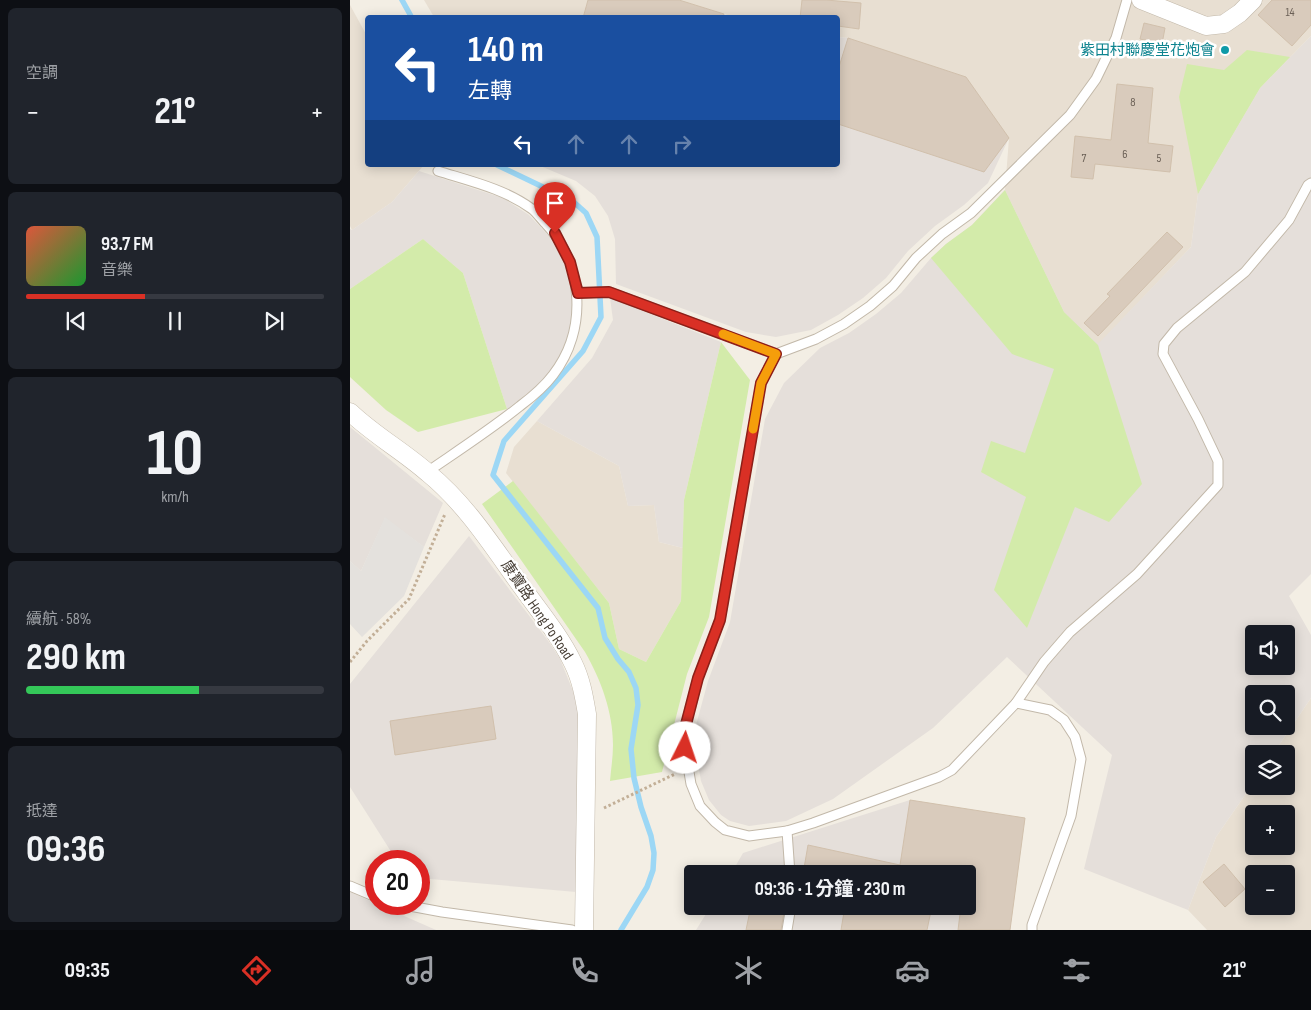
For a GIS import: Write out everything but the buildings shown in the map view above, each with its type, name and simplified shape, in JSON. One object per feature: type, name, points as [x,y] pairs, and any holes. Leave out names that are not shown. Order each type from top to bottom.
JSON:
[{"type":"street","points":[[1141,0],[1206,26],[1224,24],[1240,13],[1253,0]]},
{"type":"street","name":"康寶路 Hong Po Road","points":[[350,412],[370,430],[428,472],[453,495],[473,518],[559,639],[573,663],[582,685],[587,714],[584,930]]},
{"type":"lane","points":[[578,293],[609,292],[776,354],[816,339],[844,324],[870,306],[893,286],[916,258],[942,234],[971,213],[1070,115],[1096,79],[1116,38],[1127,0]]},
{"type":"lane","points":[[428,472],[495,426],[538,392],[553,376],[565,358],[573,337],[578,293],[570,262],[555,233],[533,210],[505,193],[438,171]]},
{"type":"lane","points":[[776,354],[761,383],[720,620],[698,678],[683,736],[691,784],[700,806],[714,822],[725,830],[749,836],[787,831],[840,814],[946,774],[952,770],[1016,703],[1044,662],[1070,632],[1137,574],[1218,485],[1218,460],[1163,354],[1164,344],[1177,328],[1245,272],[1289,220],[1308,185],[1311,183]]},
{"type":"lane","points":[[1016,703],[1050,710],[1064,720],[1075,737],[1081,759],[1071,816],[1032,925],[1032,930]]},
{"type":"lane","points":[[787,831],[789,865]]},
{"type":"lane","points":[[350,886],[365,892]]},
{"type":"lane","points":[[430,910],[572,930]]},
{"type":"lane","points":[[787,930],[790,915]]},
{"type":"path","points":[[350,662],[367,641],[409,599],[453,495]]},
{"type":"path","points":[[618,802],[679,772]]},
{"type":"shaded area","points":[[424,0],[588,0],[584,15],[433,15]]},
{"type":"shaded area","points":[[679,0],[1311,0],[1311,36],[1260,88],[1198,194],[1191,247],[1098,345],[1064,312],[1005,190],[1009,138],[966,77],[848,38],[840,37],[840,15],[728,15]]},
{"type":"shaded area","points":[[350,5],[365,32],[365,167],[422,167],[392,202],[352,230],[350,226]]},
{"type":"shaded area","points":[[1311,36],[1311,574],[1289,596],[1311,635],[1311,698],[1295,722],[1295,685],[1245,685],[1245,735],[1286,735],[1279,745],[1245,745],[1245,795],[1216,837],[1188,910],[1084,869],[1112,755],[1007,657],[933,728],[833,799],[786,821],[749,826],[730,821],[721,815],[709,800],[701,781],[693,736],[708,681],[730,622],[765,419],[784,383],[820,348],[849,333],[901,293],[931,258],[946,244],[972,225],[1005,190],[1064,312],[1098,344],[1191,247],[1198,194],[1260,88]]},
{"type":"shaded area","points":[[840,37],[848,38],[966,77],[1009,138],[988,183],[964,205],[935,226],[908,251],[886,278],[863,298],[811,330],[776,337],[746,332],[616,284],[615,239],[608,216],[595,196],[576,181],[543,167],[840,167]]},
{"type":"shaded area","points":[[419,171],[503,198],[529,215],[550,237],[565,264],[572,294],[572,315],[568,336],[560,355],[549,373],[534,388],[507,409],[463,273],[423,239],[350,289],[350,229],[352,230],[392,202]]},
{"type":"shaded area","points":[[610,298],[721,342],[684,500],[683,548],[659,542],[654,505],[628,506],[619,466],[537,421],[592,358],[613,320]]},
{"type":"shaded area","points":[[537,421],[619,466],[628,506],[654,505],[659,542],[683,548],[681,601],[646,662],[619,649],[609,603],[506,473],[514,447]]},
{"type":"shaded area","points":[[350,427],[443,503],[424,547],[385,518],[361,571],[350,561]]},
{"type":"shaded area","points":[[385,517],[424,547],[404,596],[362,637],[350,624],[350,561],[361,571]]},
{"type":"shaded area","points":[[469,536],[549,642],[560,659],[575,696],[579,715],[576,892],[430,879],[430,850],[390,850],[350,787],[350,684]]},
{"type":"shaded area","points":[[1311,698],[1311,930],[1207,930],[1188,910],[1216,837],[1245,795],[1295,795],[1295,745],[1279,745],[1286,735],[1295,735],[1295,722]]},
{"type":"shaded area","points":[[910,800],[1025,818],[1010,930],[696,930],[705,915],[976,915],[976,865],[736,865],[743,853]]},
{"type":"shaded area","points":[[350,892],[365,899],[365,915],[402,915],[436,930],[350,930]]},
{"type":"green space","points":[[1247,50],[1290,57],[1260,88],[1198,194],[1179,97],[1187,64],[1224,70]]},
{"type":"green space","points":[[1005,190],[1064,312],[1098,345],[1142,484],[1109,522],[1075,507],[1027,628],[994,590],[1026,497],[981,472],[991,441],[1025,453],[1054,369],[1012,354],[931,258],[946,244],[972,225]]},
{"type":"green space","points":[[423,239],[463,273],[507,409],[418,432],[386,410],[350,377],[350,289]]},
{"type":"green space","points":[[721,342],[750,380],[709,617],[687,674],[662,772],[610,781],[613,750],[611,720],[596,674],[585,652],[482,504],[513,481],[609,603],[619,649],[646,662],[681,601],[684,500]]},
{"type":"waterway","points":[[402,0],[410,15]]},
{"type":"waterway","points":[[501,167],[567,196],[586,213],[597,237],[601,317],[583,351],[504,441],[493,475],[598,608],[605,638],[629,672],[636,688],[638,705],[631,749],[634,778],[651,836],[654,853],[653,870],[647,887],[621,930]]},
{"type":"slow traffic","points":[[723,334],[776,354],[761,383],[753,429]]},
{"type":"place","name":"紫田村聯慶堂花炮會","points":[[1225,50]]},
{"type":"route","points":[[555,233],[570,262],[578,293],[609,292],[776,354],[761,383],[720,620],[698,678],[683,736],[685,748]]}]
